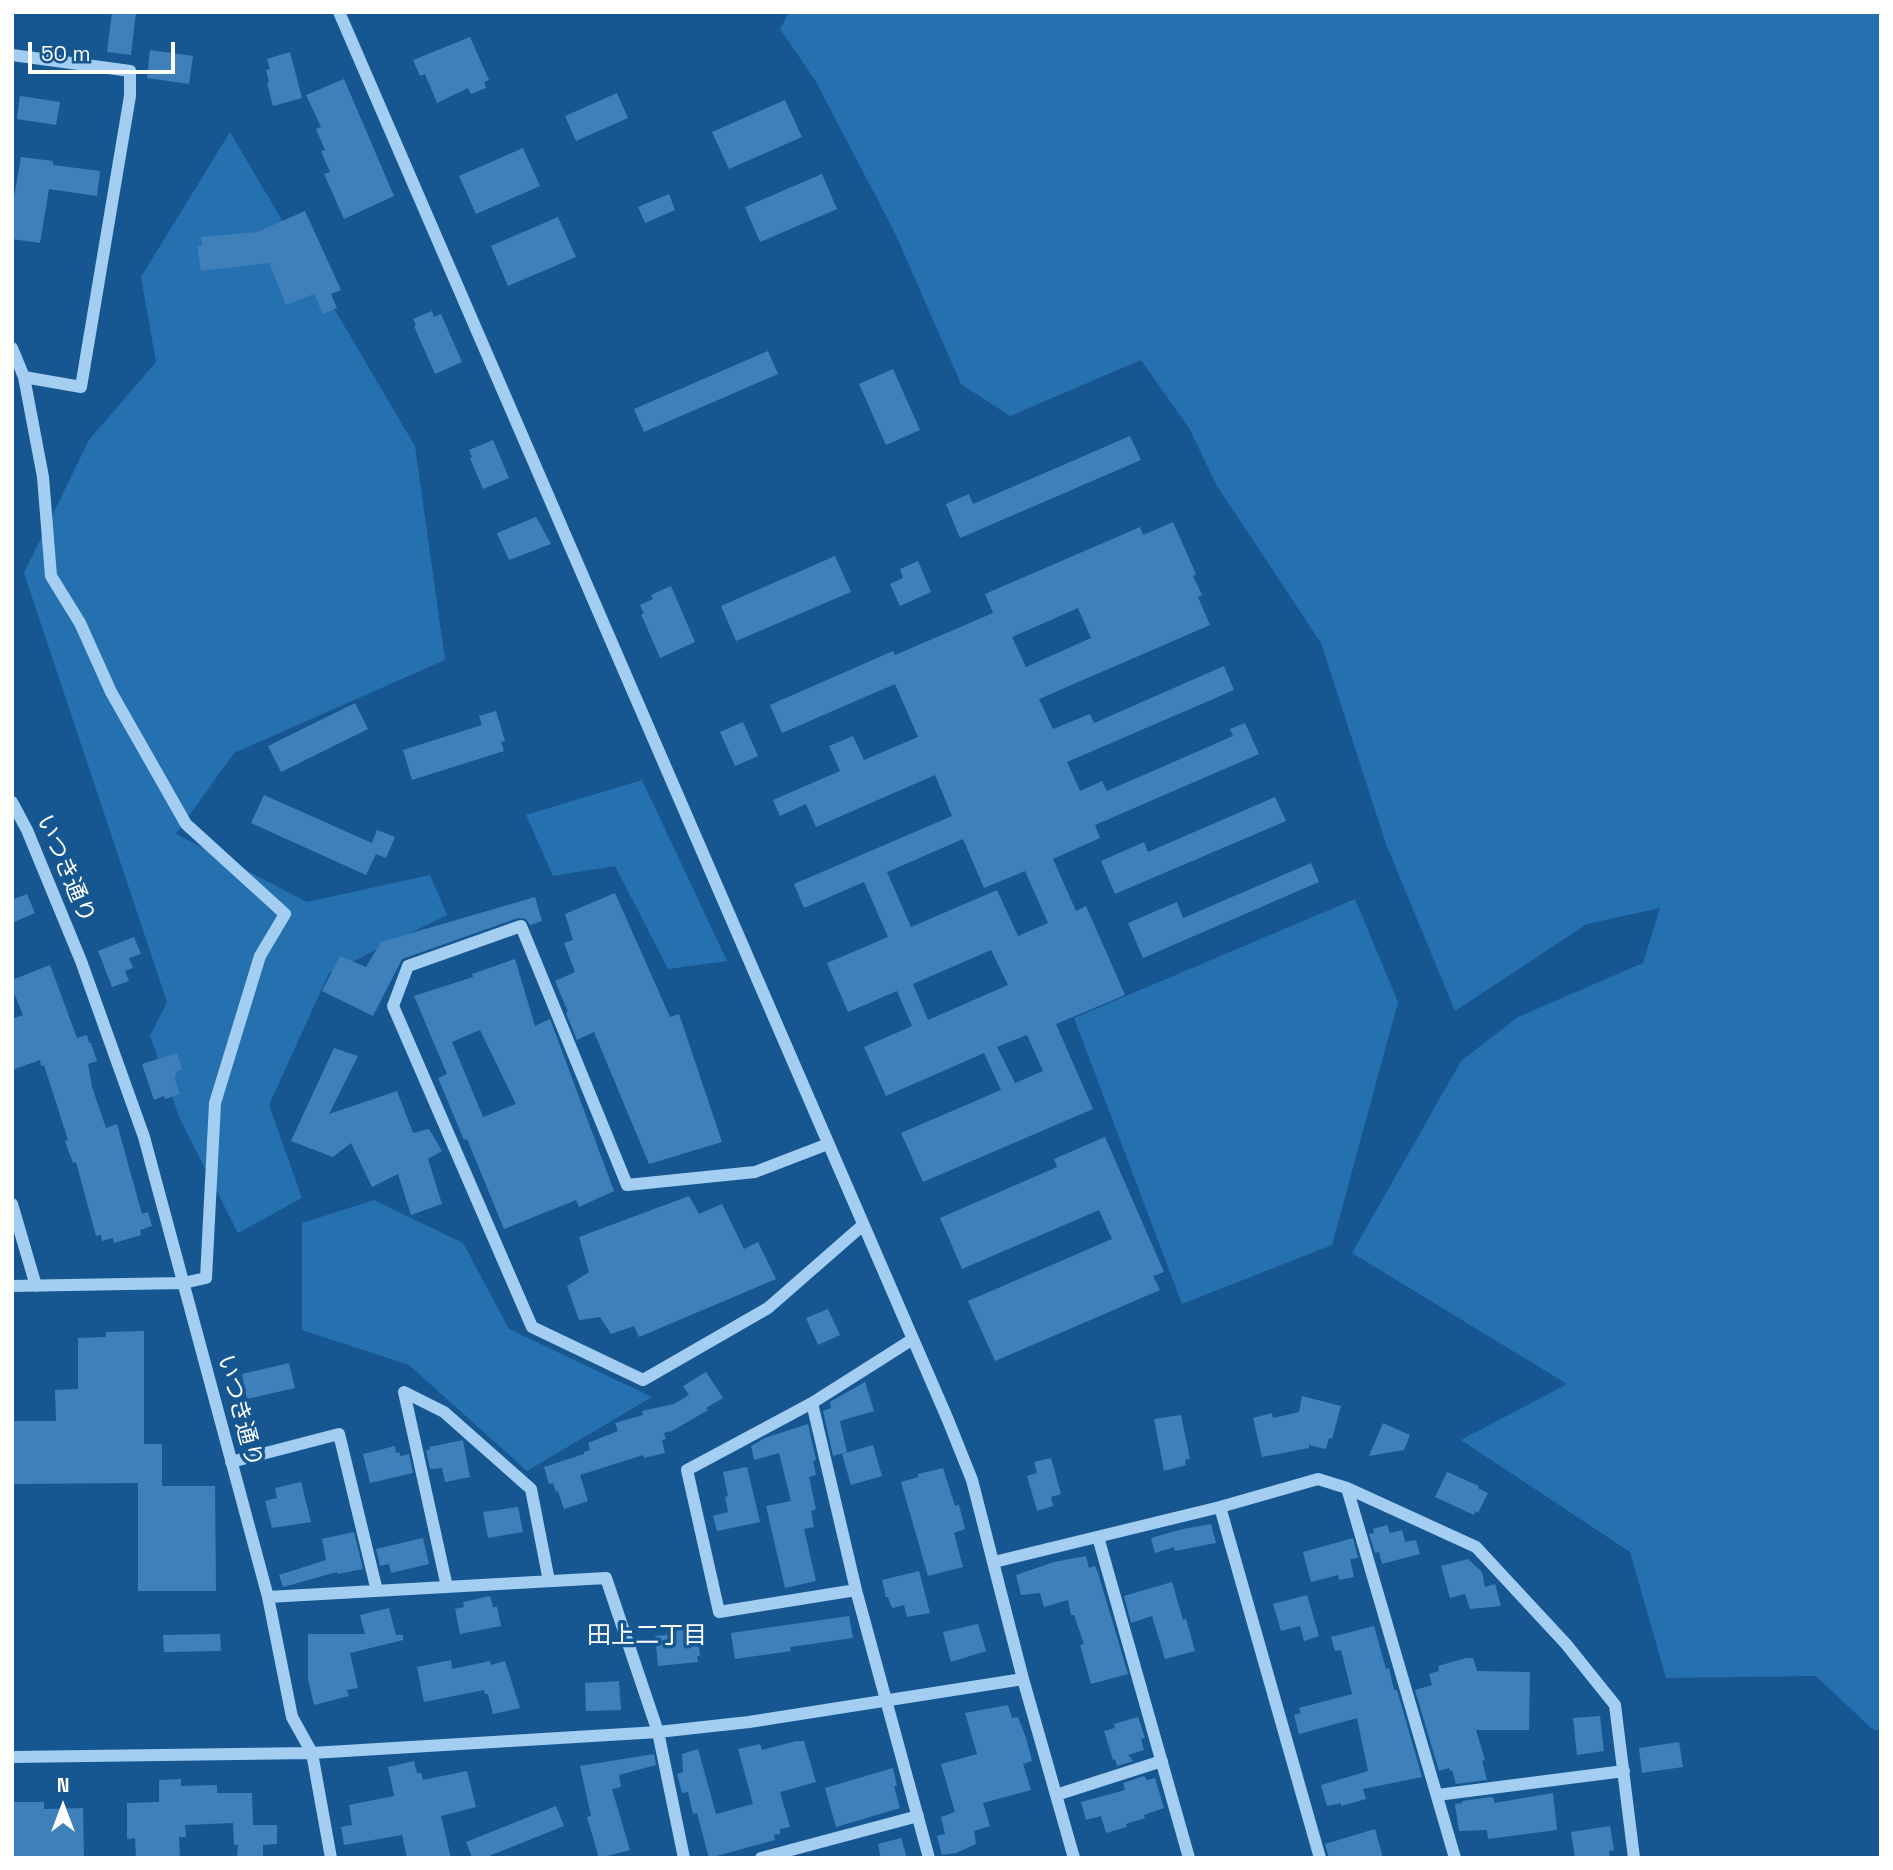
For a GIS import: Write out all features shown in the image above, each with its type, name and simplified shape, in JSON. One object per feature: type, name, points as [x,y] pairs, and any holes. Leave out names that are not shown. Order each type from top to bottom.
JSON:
[{"type":"street","points":[[339,12],[972,1480],[1023,1679],[1074,1858]]},
{"type":"street","points":[[12,55],[130,71],[130,96],[80,387],[24,377]]},
{"type":"street","points":[[12,348],[24,377],[43,477],[51,576],[80,623],[111,692],[186,824],[285,914],[260,957],[215,1103],[206,1278],[183,1283],[12,1286]]},
{"type":"street","name":"いつき通り","points":[[12,802],[27,830],[81,961],[139,1125],[268,1597],[292,1717],[312,1753],[331,1858]]},
{"type":"street","points":[[828,1144],[755,1172],[627,1185],[521,926],[408,966],[393,1006],[532,1327],[643,1380],[768,1308],[863,1225]]},
{"type":"street","points":[[12,1204],[36,1286]]},
{"type":"street","points":[[856,1590],[719,1612],[687,1470],[812,1403],[913,1339]]},
{"type":"street","points":[[447,1587],[404,1392],[444,1412],[531,1489],[549,1581]]},
{"type":"street","points":[[812,1403],[856,1590],[929,1858]]},
{"type":"street","points":[[232,1462],[339,1434],[377,1591]]},
{"type":"street","points":[[995,1562],[1220,1507],[1318,1479],[1347,1488],[1476,1547],[1566,1644],[1615,1705],[1634,1858]]},
{"type":"street","points":[[1347,1488],[1455,1858]]},
{"type":"street","points":[[1220,1507],[1320,1858]]},
{"type":"street","points":[[1098,1536],[1189,1858]]},
{"type":"street","points":[[268,1597],[606,1578],[658,1732],[684,1858]]},
{"type":"street","points":[[12,1757],[312,1753],[658,1732],[750,1722],[1023,1679]]},
{"type":"street","points":[[1056,1795],[1162,1761]]},
{"type":"street","points":[[1437,1795],[1624,1771]]},
{"type":"street","points":[[761,1858],[918,1816]]},
{"type":"shaded area","points":[[789,12],[1881,12],[1881,1732],[1871,1728],[1816,1676],[1666,1678],[1630,1552],[1461,1440],[1567,1384],[1352,1253],[1461,1061],[1518,1017],[1643,963],[1660,908],[1587,924],[1455,1011],[1386,844],[1321,643],[1217,486],[1189,428],[1141,360],[1010,416],[961,384],[895,233],[815,80],[780,29]]},
{"type":"shaded area","points":[[230,132],[415,446],[445,660],[234,753],[176,834],[307,902],[430,875],[447,915],[329,973],[269,1105],[302,1198],[238,1233],[180,1119],[150,1036],[167,1002],[24,573],[89,440],[156,362],[141,277]]},
{"type":"shaded area","points":[[642,780],[727,961],[668,969],[615,866],[553,876],[526,815]]},
{"type":"shaded area","points":[[1355,899],[1398,1002],[1332,1245],[1182,1304],[1074,1018]]},
{"type":"shaded area","points":[[374,1200],[463,1243],[509,1329],[652,1397],[527,1471],[409,1365],[302,1330],[302,1223]]},
{"type":"building","points":[[112,12],[136,12],[131,55],[107,52]]},
{"type":"building","points":[[470,37],[489,80],[484,82],[486,88],[471,94],[468,88],[437,103],[425,74],[420,76],[413,60]]},
{"type":"building","points":[[150,50],[193,56],[189,84],[147,78]]},
{"type":"building","points":[[290,52],[302,98],[273,106],[267,83],[266,70],[270,69],[267,59]]},
{"type":"building","points":[[344,79],[394,196],[344,219],[324,174],[330,172],[316,129],[321,127],[306,95]]},
{"type":"building","points":[[617,93],[628,118],[576,141],[565,116]]},
{"type":"building","points":[[20,96],[60,102],[56,125],[17,119]]},
{"type":"building","points":[[785,100],[802,137],[729,169],[712,132]]},
{"type":"building","points":[[523,148],[540,186],[476,214],[459,176]]},
{"type":"building","points":[[21,157],[53,161],[53,165],[100,171],[97,196],[49,189],[40,243],[12,239],[12,209]]},
{"type":"building","points":[[822,174],[837,209],[760,242],[745,207]]},
{"type":"building","points":[[669,194],[675,210],[645,223],[638,207]]},
{"type":"building","points":[[305,211],[341,290],[331,294],[337,308],[323,314],[314,294],[286,305],[269,263],[201,271],[197,246],[202,246],[201,237],[257,232]]},
{"type":"building","points":[[558,217],[576,257],[508,286],[491,246]]},
{"type":"building","points":[[432,311],[434,317],[441,314],[462,362],[435,374],[413,319]]},
{"type":"building","points":[[768,351],[778,374],[644,432],[634,409]]},
{"type":"building","points":[[893,369],[920,430],[886,445],[859,384]]},
{"type":"building","points":[[1130,436],[1141,460],[960,538],[946,504],[969,494],[973,504]]},
{"type":"building","points":[[493,440],[509,478],[483,489],[469,450]]},
{"type":"building","points":[[536,517],[551,544],[509,560],[497,533]]},
{"type":"building","points":[[1173,522],[1196,574],[1193,576],[1202,595],[1198,597],[1210,625],[1039,699],[1053,729],[1090,714],[1094,723],[1224,666],[1234,690],[1067,762],[1080,791],[1102,781],[1107,791],[1233,736],[1230,729],[1245,723],[1259,754],[1095,825],[1100,838],[1053,859],[1076,911],[1086,906],[1125,995],[1056,1024],[1093,1109],[923,1182],[901,1133],[1001,1090],[984,1053],[886,1096],[864,1047],[912,1026],[897,991],[848,1012],[827,963],[888,937],[864,882],[804,908],[794,884],[952,816],[935,775],[816,827],[806,804],[780,816],[773,800],[840,771],[829,746],[853,736],[864,760],[918,737],[895,684],[782,733],[770,705],[893,651],[895,655],[993,613],[985,594],[1140,527],[1143,535]],"holes":[[[1078,608],[1091,638],[1026,667],[1012,637]],[[963,839],[984,888],[1025,871],[1048,923],[1018,936],[997,890],[911,927],[887,872]],[[991,950],[1008,985],[928,1020],[913,984]],[[1027,1035],[1043,1071],[1015,1083],[997,1047]]]},
{"type":"building","points":[[835,556],[851,592],[736,641],[721,606]]},
{"type":"building","points":[[918,561],[931,592],[900,606],[890,584],[903,578],[900,569]]},
{"type":"building","points":[[671,586],[695,642],[660,658],[641,614],[644,614],[640,605],[653,599],[651,595]]},
{"type":"building","points":[[355,703],[368,729],[281,772],[268,746]]},
{"type":"building","points":[[496,711],[505,741],[501,742],[504,751],[412,780],[403,750],[482,725],[479,716]]},
{"type":"building","points":[[743,722],[758,756],[735,766],[720,732]]},
{"type":"building","points":[[264,795],[372,843],[377,830],[395,837],[386,858],[376,854],[366,875],[251,823]]},
{"type":"building","points":[[1275,797],[1286,821],[1115,894],[1101,861],[1144,842],[1148,852]]},
{"type":"building","points":[[1311,863],[1319,882],[1143,958],[1128,923],[1177,902],[1183,918]]},
{"type":"building","points":[[615,893],[670,1017],[679,1014],[722,1142],[649,1164],[594,1032],[577,1040],[555,981],[575,972],[564,943],[573,940],[565,914]]},
{"type":"building","points":[[27,894],[35,913],[12,923],[12,900]]},
{"type":"building","points":[[535,897],[542,921],[530,925],[526,919],[518,918],[402,959],[373,1016],[322,991],[340,956],[366,967],[381,942]]},
{"type":"building","points":[[134,937],[141,954],[129,958],[133,968],[125,971],[129,981],[112,987],[98,951]]},
{"type":"building","points":[[515,959],[535,1026],[550,1019],[614,1191],[579,1207],[576,1200],[504,1229],[467,1139],[464,1140],[438,1078],[447,1074],[414,996],[473,977],[472,974]],"holes":[[[480,1030],[516,1104],[483,1117],[452,1042]]]},
{"type":"building","points":[[50,965],[77,1038],[87,1035],[91,1043],[97,1061],[88,1064],[92,1087],[106,1128],[117,1124],[142,1214],[148,1212],[152,1226],[140,1230],[141,1235],[114,1243],[113,1238],[102,1241],[101,1235],[96,1236],[76,1162],[73,1163],[65,1141],[68,1140],[44,1065],[41,1066],[40,1060],[12,1070],[12,1019],[23,1015],[12,988],[12,980]]},
{"type":"building","points":[[334,1048],[358,1056],[329,1114],[397,1091],[413,1133],[429,1129],[442,1151],[428,1159],[442,1204],[411,1215],[398,1174],[372,1187],[351,1143],[333,1157],[291,1141]]},
{"type":"building","points":[[177,1053],[182,1069],[175,1072],[177,1076],[174,1077],[180,1094],[154,1100],[142,1064]]},
{"type":"building","points":[[1105,1137],[1164,1272],[1153,1276],[1160,1290],[995,1361],[968,1301],[1112,1239],[1099,1210],[962,1269],[940,1218],[1057,1167],[1054,1159]]},
{"type":"building","points":[[689,1196],[699,1214],[722,1204],[744,1249],[758,1242],[776,1279],[639,1337],[634,1326],[611,1334],[600,1317],[579,1320],[567,1286],[589,1272],[579,1237]]},
{"type":"building","points":[[828,1309],[840,1335],[818,1345],[806,1318]]},
{"type":"building","points":[[144,1331],[144,1444],[162,1444],[162,1486],[215,1486],[216,1591],[138,1591],[138,1483],[12,1484],[12,1421],[56,1421],[55,1390],[78,1389],[78,1338],[106,1337],[106,1332]]},
{"type":"building","points":[[289,1363],[295,1388],[247,1399],[242,1374]]},
{"type":"building","points":[[706,1372],[723,1398],[706,1408],[708,1410],[664,1433],[666,1439],[662,1440],[665,1453],[644,1458],[643,1455],[580,1475],[588,1501],[564,1509],[558,1491],[556,1492],[553,1483],[549,1484],[544,1467],[584,1454],[590,1450],[588,1443],[618,1431],[615,1423],[643,1415],[642,1411],[674,1404],[689,1395],[683,1386]]},
{"type":"building","points":[[865,1382],[874,1411],[840,1421],[847,1452],[833,1456],[823,1411],[831,1408],[830,1402]]},
{"type":"building","points":[[1302,1396],[1341,1406],[1332,1439],[1329,1438],[1326,1449],[1309,1445],[1309,1448],[1262,1457],[1253,1418],[1272,1413],[1273,1418],[1299,1412]]},
{"type":"building","points":[[1181,1415],[1190,1459],[1185,1460],[1186,1465],[1164,1471],[1154,1419]]},
{"type":"building","points":[[1383,1423],[1410,1435],[1404,1450],[1369,1456]]},
{"type":"building","points":[[808,1424],[816,1460],[813,1461],[816,1475],[809,1477],[816,1509],[811,1511],[814,1527],[804,1529],[816,1581],[785,1588],[766,1506],[791,1501],[779,1453],[754,1460],[751,1446],[765,1438]]},
{"type":"building","points":[[463,1440],[470,1477],[445,1482],[442,1468],[430,1469],[426,1450],[430,1450],[429,1447]]},
{"type":"building","points":[[873,1445],[882,1476],[851,1485],[842,1454]]},
{"type":"building","points":[[395,1446],[396,1453],[400,1452],[400,1456],[409,1454],[413,1473],[370,1483],[363,1454]]},
{"type":"building","points":[[1051,1458],[1061,1494],[1051,1497],[1053,1506],[1037,1511],[1027,1476],[1037,1473],[1034,1462]]},
{"type":"building","points":[[747,1467],[760,1522],[717,1531],[713,1516],[728,1512],[723,1472]]},
{"type":"building","points":[[943,1468],[955,1506],[959,1505],[965,1529],[954,1533],[963,1567],[928,1576],[901,1482],[918,1477],[918,1474]]},
{"type":"building","points":[[1447,1472],[1479,1486],[1478,1488],[1488,1493],[1478,1513],[1475,1511],[1474,1515],[1435,1497]]},
{"type":"building","points":[[301,1482],[311,1522],[272,1528],[265,1501],[277,1498],[275,1488]]},
{"type":"building","points":[[518,1507],[523,1532],[488,1538],[483,1512]]},
{"type":"building","points":[[1211,1524],[1216,1543],[1175,1551],[1174,1547],[1155,1553],[1151,1538]]},
{"type":"building","points":[[1387,1525],[1390,1533],[1402,1530],[1405,1542],[1416,1540],[1420,1554],[1382,1564],[1369,1534],[1374,1533],[1373,1529]]},
{"type":"building","points":[[354,1532],[363,1569],[337,1572],[283,1587],[279,1575],[326,1560],[322,1539]]},
{"type":"building","points":[[423,1538],[429,1564],[391,1573],[389,1564],[380,1566],[376,1549]]},
{"type":"building","points":[[1353,1538],[1358,1558],[1350,1559],[1354,1577],[1339,1580],[1338,1575],[1311,1582],[1303,1552]]},
{"type":"building","points":[[1086,1556],[1089,1568],[1095,1566],[1098,1573],[1128,1674],[1091,1684],[1080,1645],[1084,1644],[1074,1615],[1071,1615],[1068,1600],[1044,1607],[1040,1593],[1021,1595],[1016,1575],[1054,1562]]},
{"type":"building","points":[[1468,1559],[1482,1572],[1485,1587],[1495,1584],[1501,1606],[1470,1609],[1465,1594],[1450,1598],[1441,1566]]},
{"type":"building","points":[[919,1571],[930,1613],[907,1617],[904,1605],[893,1608],[891,1606],[882,1580]]},
{"type":"building","points":[[1172,1582],[1195,1651],[1165,1659],[1152,1616],[1131,1623],[1124,1596]]},
{"type":"building","points":[[1307,1595],[1319,1636],[1304,1641],[1300,1626],[1281,1631],[1273,1604]]},
{"type":"building","points":[[490,1596],[493,1607],[497,1607],[501,1626],[460,1634],[455,1609],[464,1607],[463,1602]]},
{"type":"building","points":[[389,1608],[396,1635],[403,1635],[403,1640],[350,1653],[358,1688],[347,1690],[349,1696],[314,1705],[308,1679],[308,1634],[365,1634],[360,1615]]},
{"type":"building","points":[[849,1616],[853,1638],[790,1647],[791,1651],[735,1659],[731,1633]]},
{"type":"building","points":[[978,1624],[986,1651],[951,1662],[943,1632]]},
{"type":"building","points":[[691,1625],[691,1635],[698,1637],[698,1662],[658,1666],[655,1636],[675,1634],[674,1627]]},
{"type":"building","points":[[1374,1626],[1386,1669],[1389,1668],[1394,1690],[1397,1690],[1422,1777],[1363,1789],[1366,1799],[1341,1806],[1341,1803],[1327,1806],[1321,1785],[1368,1771],[1357,1718],[1299,1734],[1294,1715],[1301,1713],[1299,1708],[1352,1694],[1341,1650],[1335,1651],[1331,1637]]},
{"type":"building","points":[[220,1634],[221,1651],[164,1652],[163,1635]]},
{"type":"building","points":[[1473,1658],[1477,1671],[1530,1672],[1529,1730],[1476,1730],[1485,1760],[1482,1761],[1487,1780],[1456,1784],[1452,1770],[1449,1768],[1439,1771],[1415,1690],[1432,1685],[1429,1674],[1439,1671],[1438,1666]]},
{"type":"building","points":[[451,1660],[452,1669],[490,1661],[491,1665],[505,1661],[520,1708],[493,1714],[488,1694],[485,1694],[484,1690],[424,1702],[417,1667]]},
{"type":"building","points":[[619,1681],[621,1710],[586,1711],[585,1683]]},
{"type":"building","points":[[1008,1705],[1012,1718],[1018,1717],[1026,1738],[1032,1761],[1023,1764],[1031,1790],[983,1803],[990,1826],[974,1831],[976,1844],[956,1853],[942,1855],[937,1836],[945,1834],[941,1817],[955,1812],[941,1764],[977,1754],[965,1713]]},
{"type":"building","points":[[1600,1716],[1604,1751],[1577,1755],[1573,1718]]},
{"type":"building","points":[[1138,1717],[1145,1738],[1141,1739],[1144,1750],[1128,1755],[1133,1761],[1117,1766],[1104,1731],[1115,1728],[1114,1724]]},
{"type":"building","points":[[804,1741],[816,1782],[780,1792],[790,1827],[780,1829],[780,1834],[774,1835],[775,1840],[709,1858],[697,1813],[693,1814],[688,1792],[682,1793],[677,1774],[683,1772],[682,1754],[698,1749],[716,1814],[753,1804],[738,1749],[760,1744],[762,1750]]},
{"type":"building","points":[[1679,1742],[1683,1767],[1642,1773],[1639,1748]]},
{"type":"building","points":[[654,1754],[656,1765],[619,1775],[621,1787],[612,1789],[630,1850],[599,1858],[587,1817],[591,1816],[580,1766]]},
{"type":"building","points":[[414,1761],[417,1773],[421,1773],[423,1780],[467,1771],[476,1807],[441,1816],[451,1858],[407,1858],[402,1835],[344,1845],[341,1827],[352,1825],[349,1805],[394,1796],[388,1767]]},
{"type":"building","points":[[893,1768],[897,1786],[894,1786],[900,1808],[836,1827],[825,1788]]},
{"type":"building","points":[[1144,1776],[1147,1780],[1155,1778],[1164,1808],[1126,1824],[1127,1827],[1106,1833],[1101,1816],[1086,1820],[1081,1802],[1125,1790],[1123,1783]]},
{"type":"building","points":[[181,1779],[181,1786],[217,1785],[217,1793],[252,1793],[253,1825],[277,1825],[277,1844],[263,1845],[263,1858],[237,1858],[238,1845],[234,1845],[233,1823],[185,1825],[186,1837],[179,1837],[180,1858],[136,1858],[135,1838],[127,1839],[127,1803],[159,1802],[159,1780]]},
{"type":"building","points":[[1553,1793],[1557,1830],[1488,1839],[1487,1830],[1459,1831],[1455,1804],[1462,1801],[1491,1797],[1494,1798],[1494,1803]]},
{"type":"building","points":[[12,1802],[44,1802],[44,1809],[83,1808],[84,1858],[12,1858]]},
{"type":"building","points":[[556,1806],[564,1826],[484,1858],[472,1858],[466,1842]]},
{"type":"building","points":[[1610,1826],[1614,1850],[1609,1851],[1610,1858],[1575,1858],[1571,1832]]},
{"type":"building","points":[[1375,1829],[1383,1858],[1329,1858],[1325,1844]]},
{"type":"building","points":[[901,1838],[907,1858],[881,1858],[878,1844]]},
{"type":"district","name":"田上二丁目","points":[[647,1636]]}]
